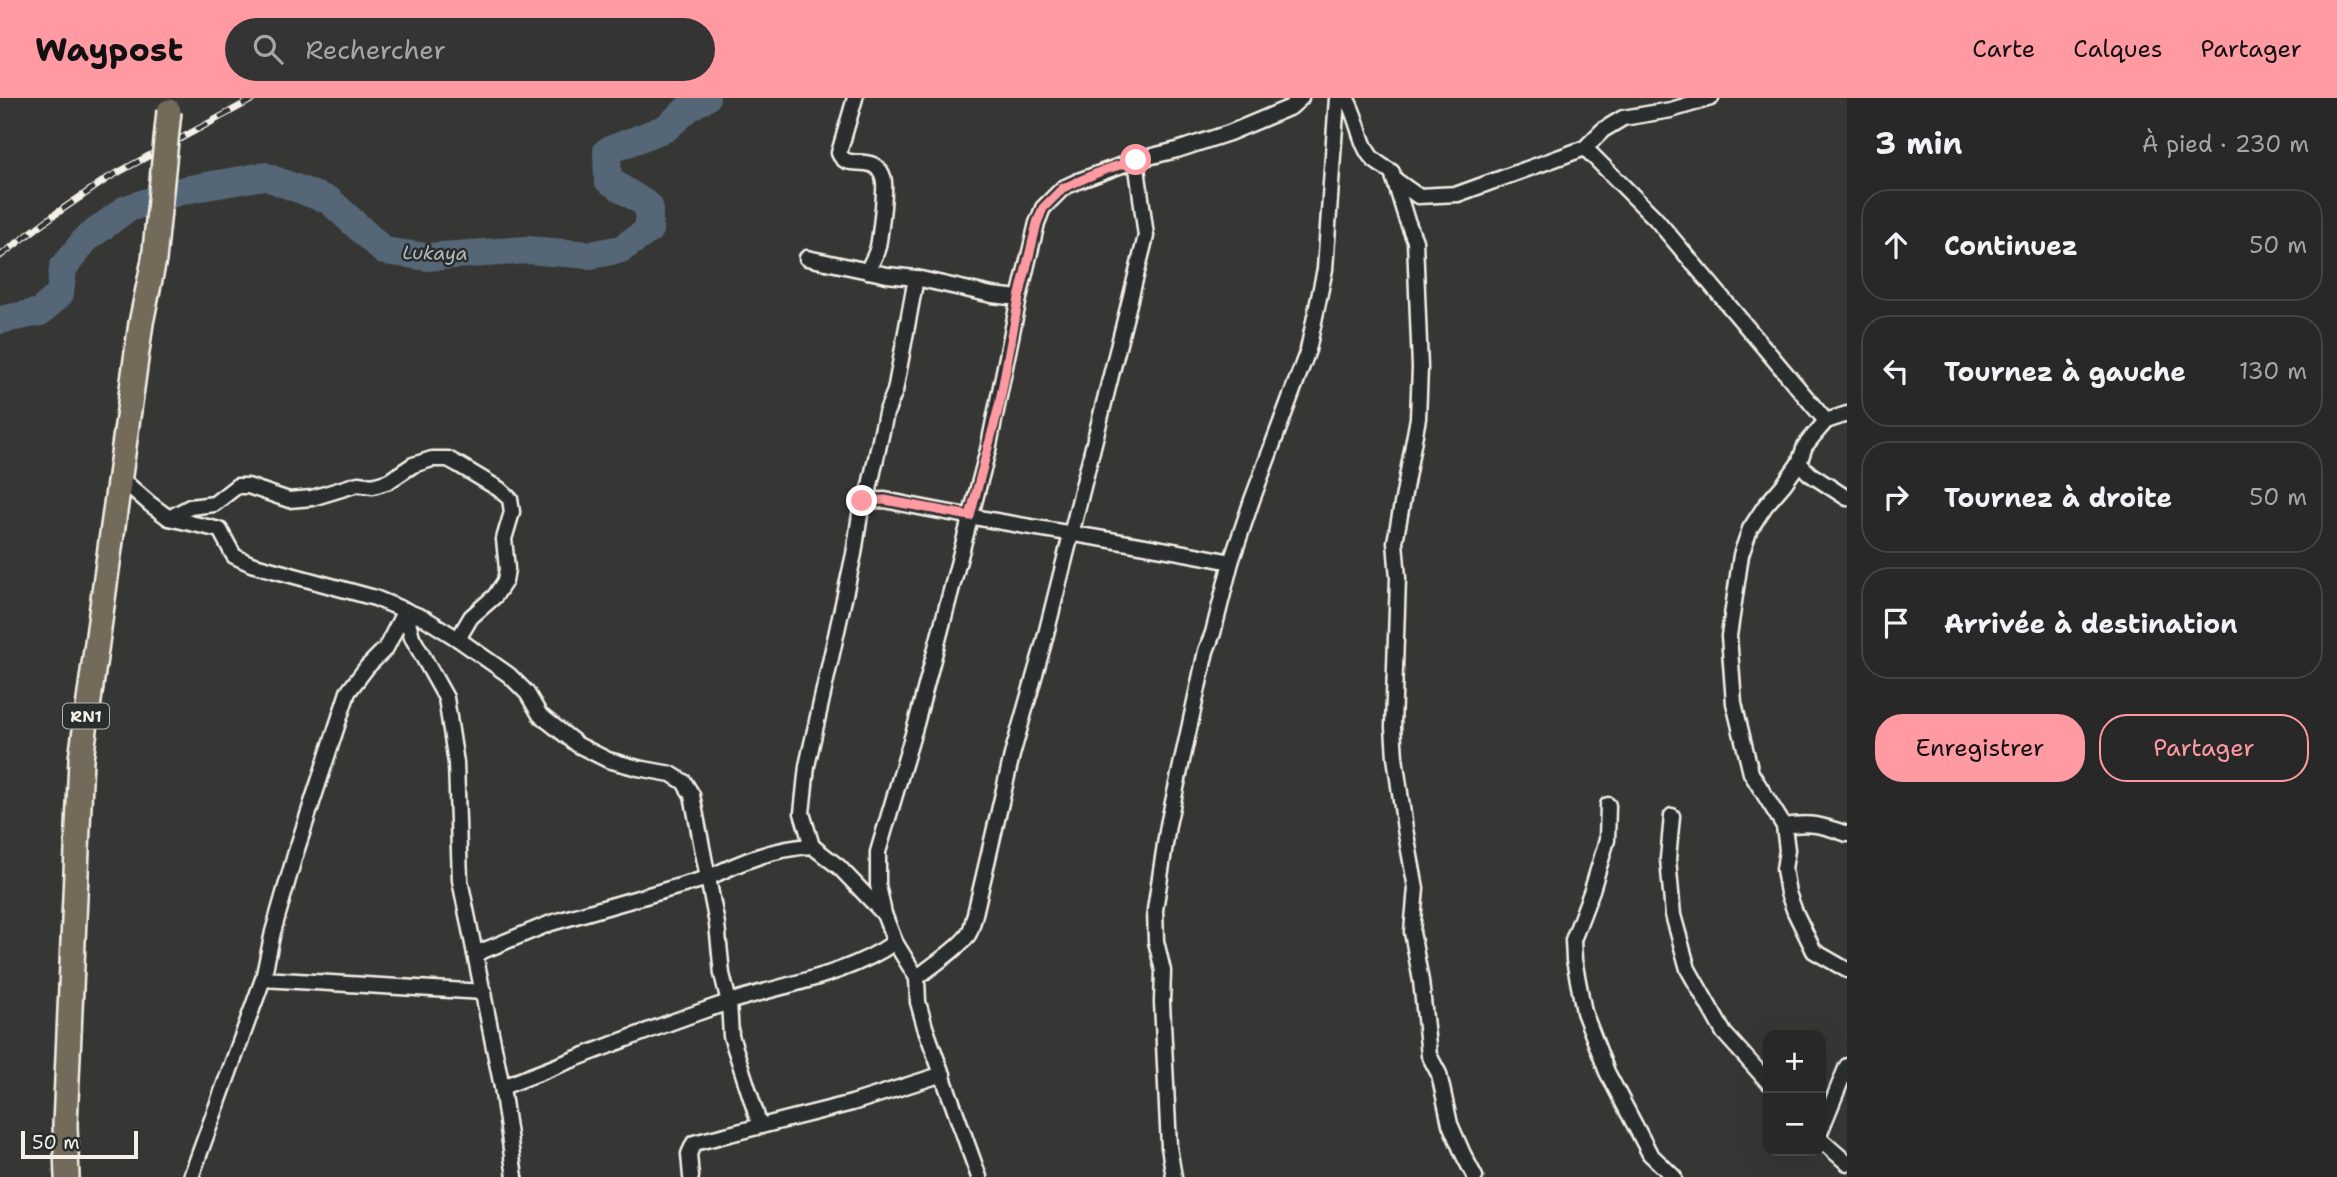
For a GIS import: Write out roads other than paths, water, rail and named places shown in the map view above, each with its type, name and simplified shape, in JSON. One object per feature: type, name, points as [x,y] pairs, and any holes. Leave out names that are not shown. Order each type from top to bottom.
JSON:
[{"type":"highway","name":"RN1","points":[[67,1177],[65,1125],[80,759],[141,323],[155,260],[170,104]]},
{"type":"street","points":[[855,98],[839,153],[841,159],[873,165],[880,169],[885,182],[877,250],[867,271]]},
{"type":"street","points":[[979,1177],[925,1027],[918,1002],[917,978],[895,942],[884,914],[877,885],[878,852],[916,724],[999,406],[1019,298],[1037,223],[1043,208],[1063,188],[1104,170],[1229,133],[1291,107],[1301,98]]},
{"type":"street","points":[[1174,1177],[1169,1147],[1163,971],[1156,941],[1156,910],[1168,825],[1206,651],[1231,562],[1308,349],[1325,269],[1337,98]]},
{"type":"street","points":[[1346,98],[1374,161],[1392,172],[1415,242],[1420,368],[1418,418],[1395,542],[1398,579],[1393,726],[1405,829],[1416,888],[1412,932],[1421,981],[1429,1055],[1439,1074],[1450,1124],[1475,1177]]},
{"type":"street","points":[[1394,179],[1418,196],[1458,194],[1585,148],[1603,130],[1623,118],[1671,110],[1711,98]]},
{"type":"street","points":[[1585,148],[1655,218],[1826,421]]},
{"type":"street","points":[[917,978],[955,948],[969,933],[992,848],[1012,755],[1043,646],[1146,236],[1136,160]]},
{"type":"street","points":[[807,258],[1019,298]]},
{"type":"street","points":[[884,914],[839,867],[812,846],[802,813],[807,766],[854,554],[862,501],[869,490],[886,413],[895,391],[916,278]]},
{"type":"street","points":[[1847,414],[1826,421],[1805,446],[1799,463],[1750,529],[1741,555],[1729,636],[1734,703],[1751,773],[1784,826],[1787,850],[1784,869],[1788,893],[1814,951],[1847,970]]},
{"type":"street","points":[[169,518],[190,507],[214,504],[237,486],[248,486],[289,500],[312,498],[358,484],[373,486],[389,481],[412,466],[432,459],[448,459],[499,489],[510,499],[512,512],[505,538],[505,581],[495,596],[471,617],[458,639]]},
{"type":"street","points":[[1799,463],[1810,474],[1847,498]]},
{"type":"street","points":[[118,477],[169,518],[220,530],[234,556],[251,564],[374,598],[405,610],[458,639],[509,675],[527,693],[540,715],[578,744],[608,760],[671,774],[684,782],[692,795],[717,924],[722,974],[729,1002],[731,1036],[760,1126]]},
{"type":"street","points":[[862,501],[885,500],[1231,562]]},
{"type":"street","points":[[405,610],[412,637],[446,698],[456,763],[460,880],[502,1087],[514,1177]]},
{"type":"street","points":[[191,1177],[263,979],[295,855],[348,692],[386,648],[405,610]]},
{"type":"street","points":[[1608,805],[1607,840],[1573,940],[1574,960],[1584,1012],[1607,1072],[1650,1154],[1674,1177]]},
{"type":"street","points":[[1672,816],[1668,859],[1673,915],[1688,969],[1724,1033],[1763,1076]]},
{"type":"street","points":[[1784,826],[1821,824],[1847,834]]},
{"type":"street","points":[[475,954],[551,923],[708,878],[760,855],[786,847],[812,846]]},
{"type":"street","points":[[502,1087],[644,1031],[729,1002],[848,968],[895,942]]},
{"type":"street","points":[[263,979],[484,992]]},
{"type":"street","points":[[1826,1117],[1847,1066]]},
{"type":"street","points":[[691,1177],[690,1154],[694,1143],[852,1103],[943,1074]]},
{"type":"street","points":[[1826,1144],[1847,1163]]},
{"type":"waterway","name":"Lukaya","points":[[0,320],[40,312],[60,294],[63,268],[86,239],[126,209],[184,190],[264,176],[330,201],[384,251],[427,257],[527,250],[591,255],[621,249],[649,230],[649,206],[608,180],[607,151],[666,128],[691,106],[706,98]]},
{"type":"railway","points":[[0,256],[108,178],[255,98]]}]
